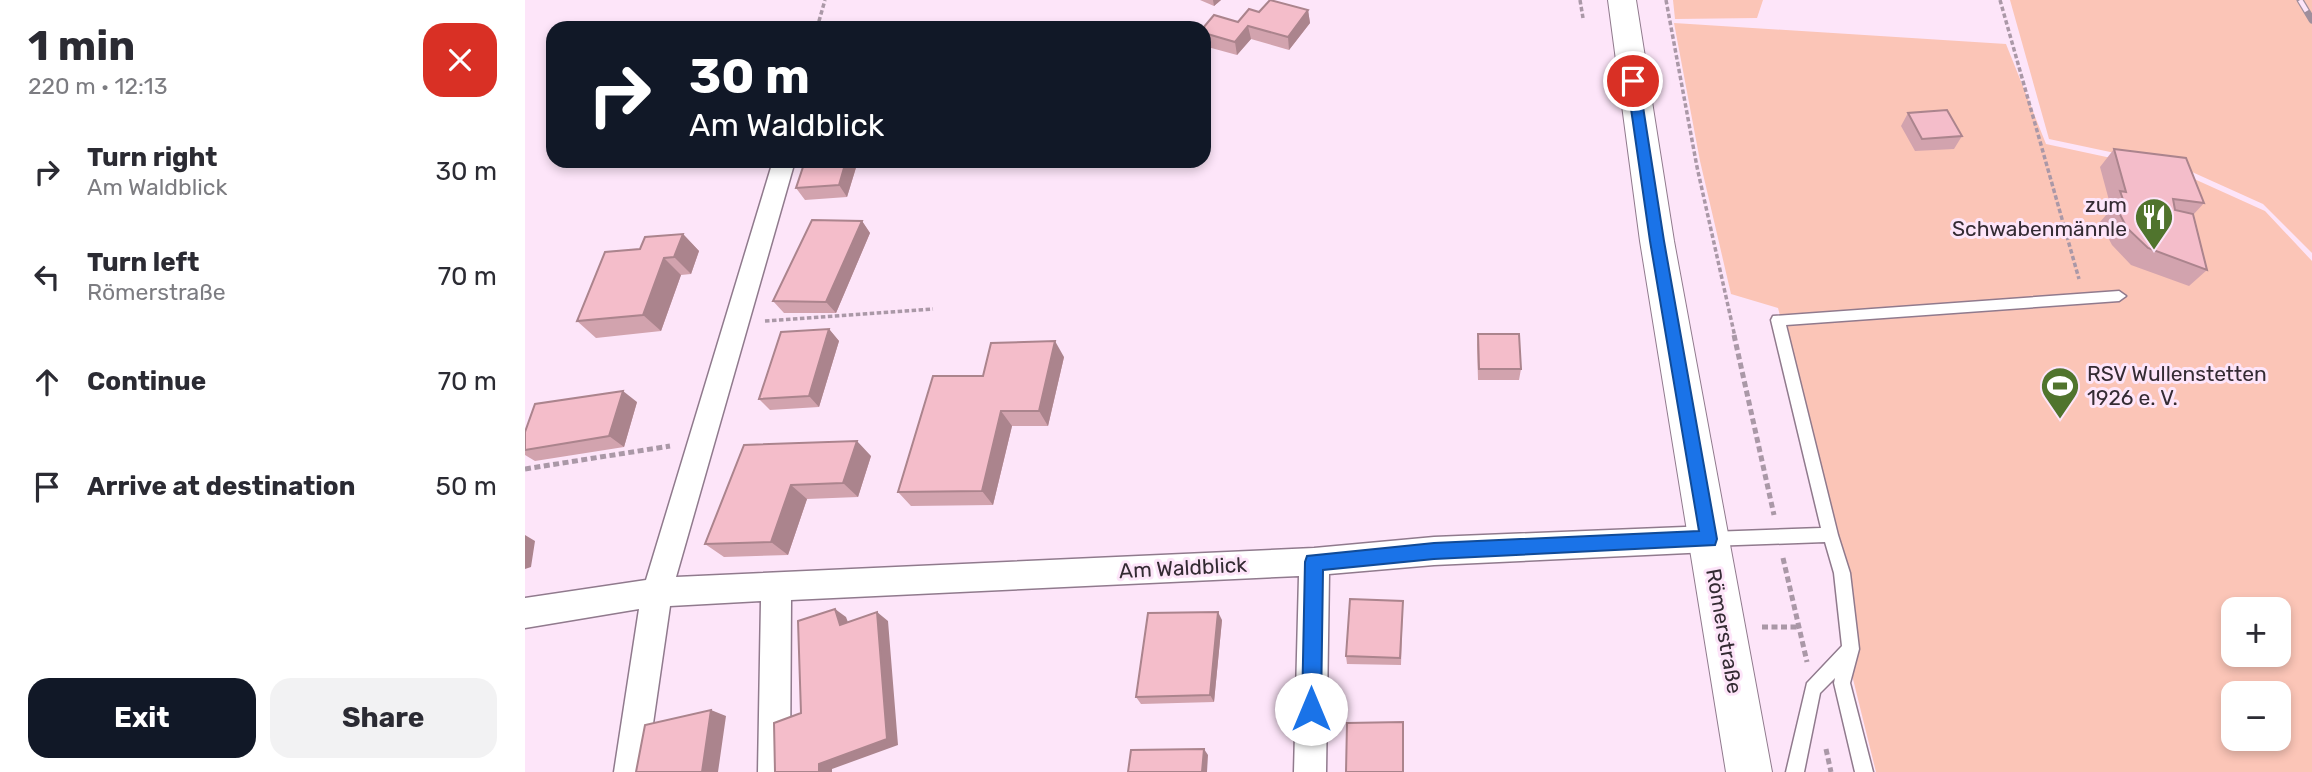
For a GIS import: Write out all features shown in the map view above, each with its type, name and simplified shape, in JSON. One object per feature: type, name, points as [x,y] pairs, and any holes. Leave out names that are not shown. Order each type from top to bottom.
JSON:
[{"type":"main road","name":"Römerstraße","points":[[1622,0],[1657,241],[1749,772]]},
{"type":"street","points":[[630,772],[657,592],[783,168]]},
{"type":"street","name":"Am Waldblick","points":[[525,613],[657,592],[1314,562],[1434,551],[1709,539]]},
{"type":"street","points":[[1310,772],[1314,562]]},
{"type":"street","points":[[774,772],[776,586]]},
{"type":"lane","points":[[1864,772],[1842,683],[1851,649],[1842,573],[1830,535],[1778,320],[2119,296]]},
{"type":"lane","points":[[1709,539],[1830,535]]},
{"type":"lane","points":[[1795,772],[1813,689],[1851,649]]},
{"type":"path","points":[[819,21],[825,0]]},
{"type":"path","points":[[1580,0],[1583,18]]},
{"type":"path","points":[[1666,0],[1697,167],[1832,772]]},
{"type":"path","points":[[2000,0],[2084,298]]},
{"type":"path","points":[[737,323],[933,309]]},
{"type":"path","points":[[525,469],[702,441]]},
{"type":"shaded area","points":[[1673,0],[1763,0],[1757,18],[1675,19]]},
{"type":"shaded area","points":[[2010,0],[2312,0],[2312,253],[2263,204],[2181,167],[2049,139]]},
{"type":"shaded area","name":"RSV Wullenstetten 1926 e. V.","points":[[1674,23],[2006,44],[2046,144],[2181,173],[2265,211],[2312,261],[2312,772],[1876,772],[1851,671],[1847,570],[1778,308],[1731,294],[1700,161]]},
{"type":"building","points":[[1270,0],[1308,10],[1288,37],[1248,26],[1235,42],[1211,35],[1209,21],[1214,15],[1238,22],[1249,9],[1259,12]]},
{"type":"building","points":[[1947,110],[1962,136],[1922,139],[1908,113]]},
{"type":"building","points":[[2114,149],[2186,158],[2204,203],[2173,199],[2175,210],[2193,214],[2207,270],[2148,248],[2127,228],[2115,205],[2125,205],[2120,191],[2126,192]]},
{"type":"building","points":[[803,168],[844,168],[839,185],[796,188]]},
{"type":"building","points":[[812,220],[862,221],[826,302],[773,301]]},
{"type":"building","points":[[683,234],[674,257],[664,258],[643,315],[577,321],[605,252],[640,249],[645,237]]},
{"type":"building","points":[[829,329],[809,396],[759,399],[781,332]]},
{"type":"building","points":[[1478,334],[1519,334],[1521,369],[1479,369]]},
{"type":"building","points":[[1055,341],[1039,411],[1001,411],[982,491],[898,492],[933,376],[983,376],[991,343]]},
{"type":"building","points":[[623,391],[609,436],[525,450],[525,432],[535,404]]},
{"type":"building","points":[[857,441],[843,483],[791,485],[771,542],[705,544],[744,445]]},
{"type":"building","points":[[1350,599],[1403,601],[1400,658],[1346,656]]},
{"type":"building","points":[[835,609],[840,625],[877,612],[887,739],[819,764],[819,772],[775,772],[774,723],[801,713],[798,621]]},
{"type":"building","points":[[1218,612],[1210,695],[1136,697],[1148,613]]},
{"type":"building","points":[[711,710],[702,772],[636,772],[645,725]]},
{"type":"building","points":[[1403,722],[1403,772],[1346,772],[1347,723]]},
{"type":"building","points":[[1204,749],[1202,772],[1128,772],[1131,750]]},
{"type":"railway","points":[[2300,0],[2312,20]]},
{"type":"place","name":"zum Schwabenmännle","points":[[2154,251]]},
{"type":"place","name":"RSV Wullenstetten 1926 e. V.","points":[[2060,420]]},
{"type":"route","points":[[1311,709],[1314,562],[1434,551],[1709,539],[1657,241],[1633,81]]}]
